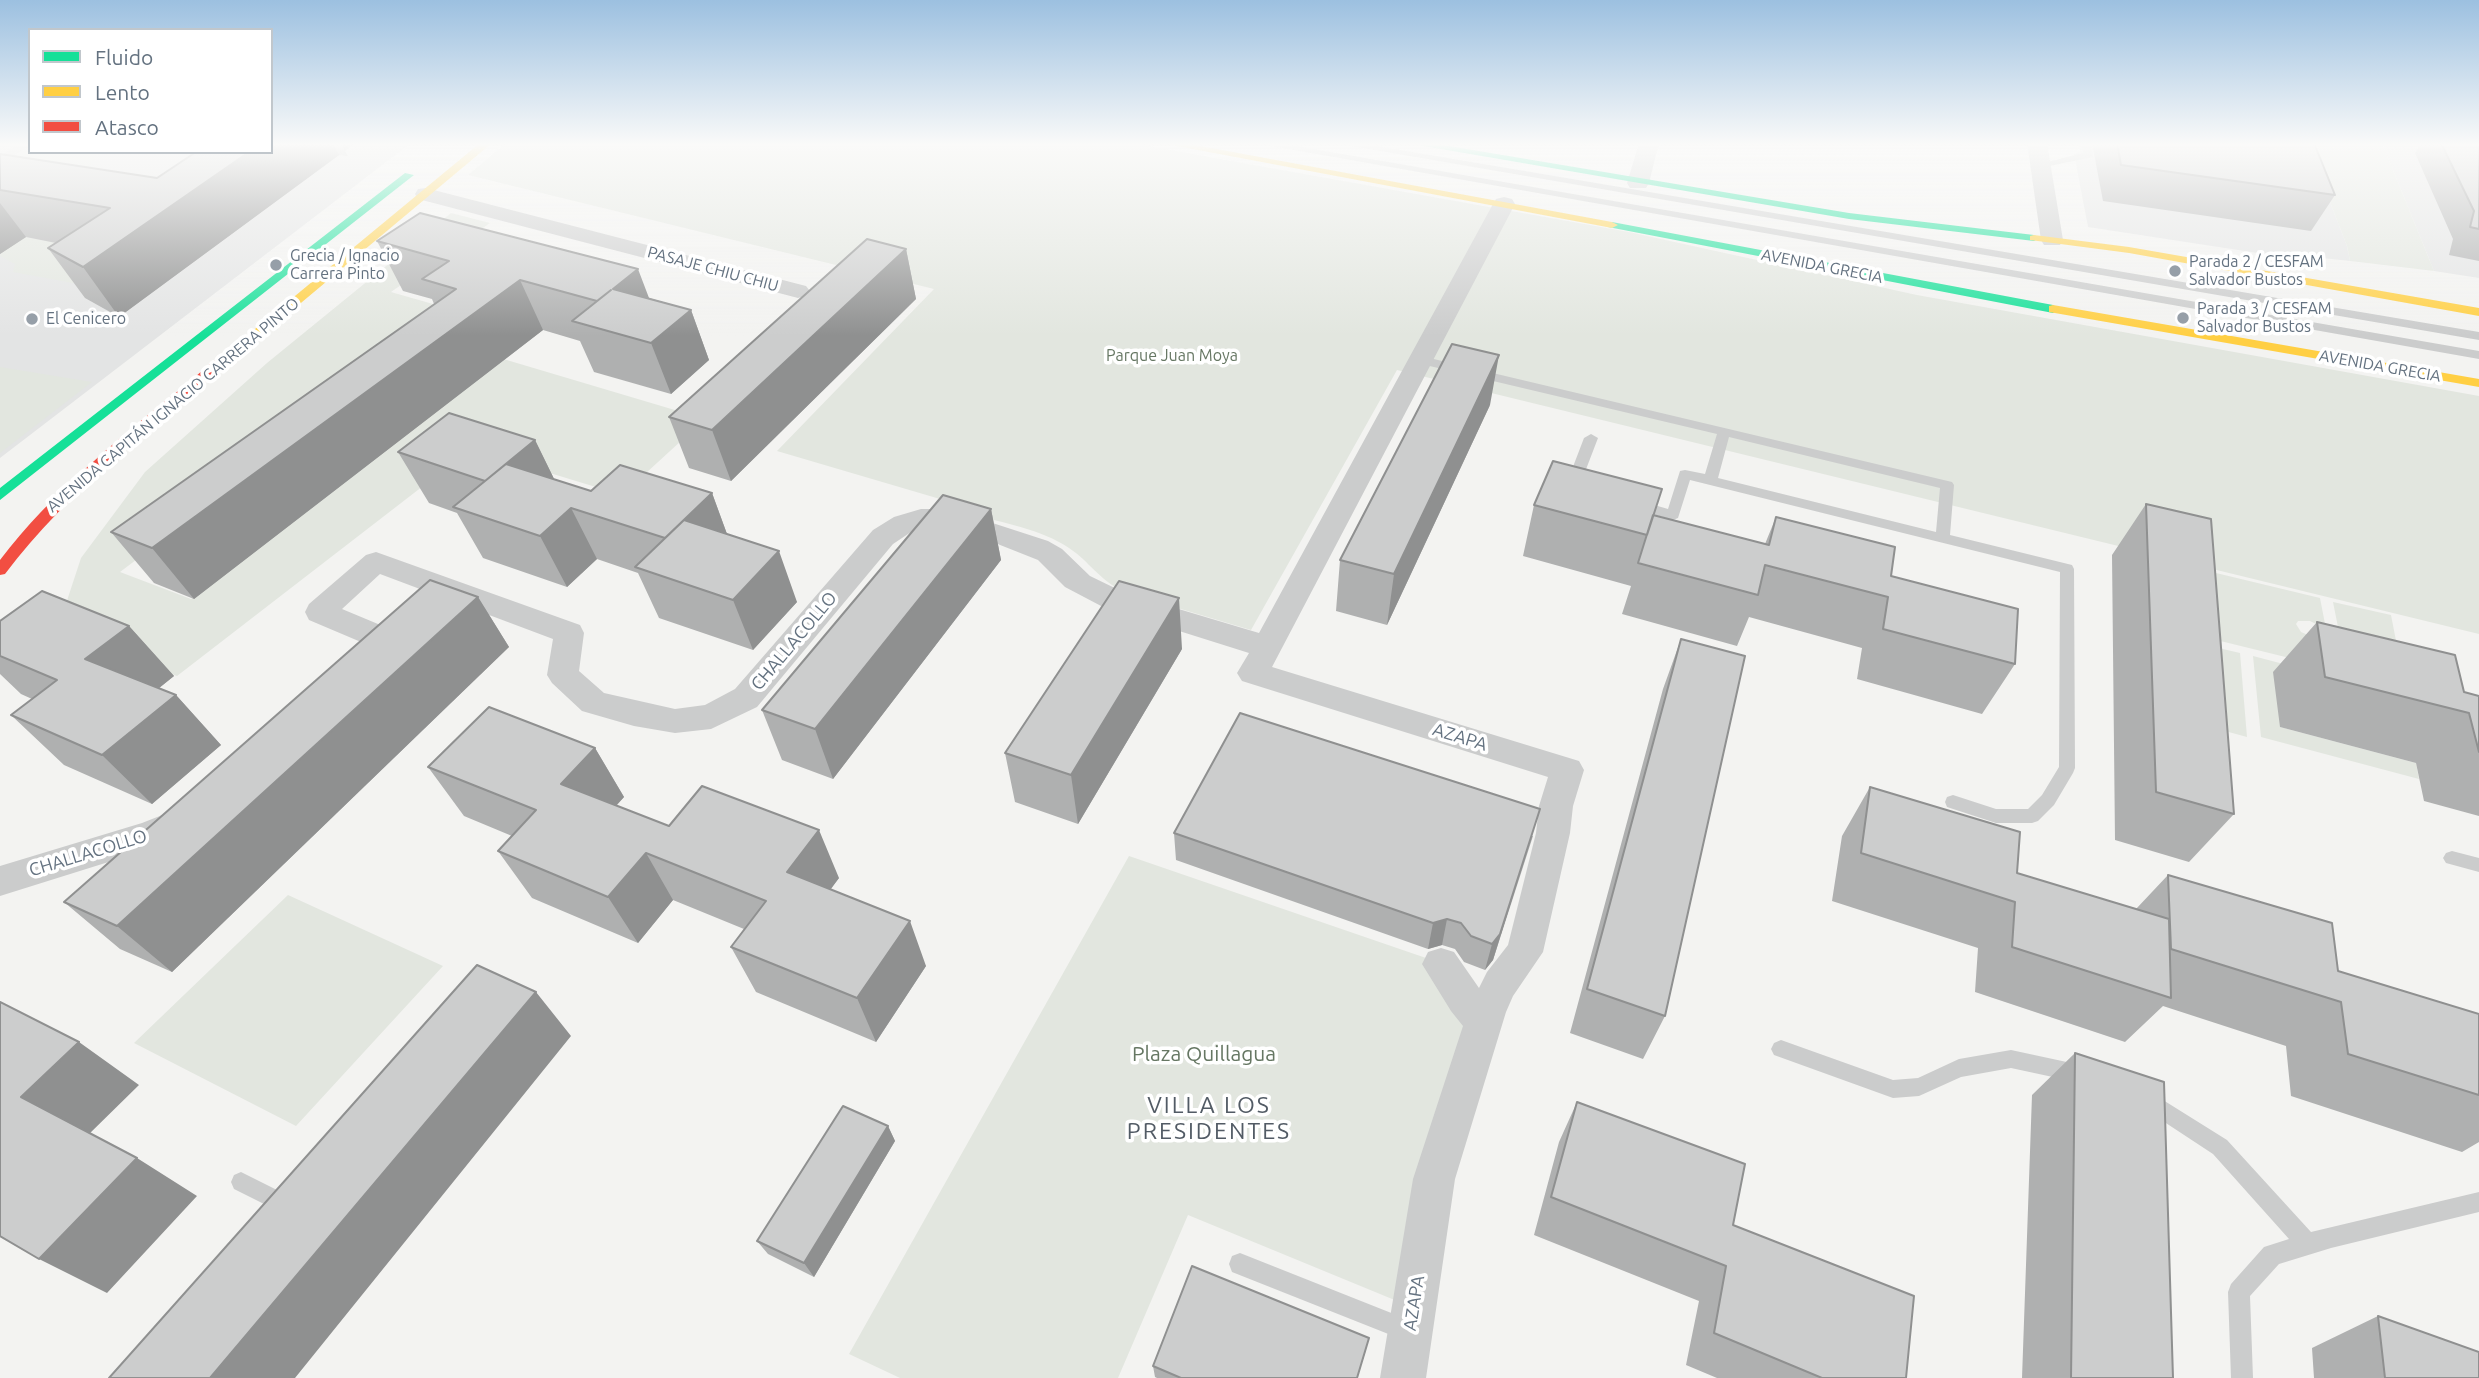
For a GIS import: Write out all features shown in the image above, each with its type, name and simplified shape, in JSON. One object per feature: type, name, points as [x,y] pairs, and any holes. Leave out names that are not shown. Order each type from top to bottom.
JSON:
[{"type":"main road","name":"AVENIDA CAPITÁN IGNACIO CARRERA PINTO","points":[[0,495],[368,207]]},
{"type":"main road","name":"AVENIDA CAPITÁN IGNACIO CARRERA PINTO","points":[[0,570],[23,537],[64,494],[410,207]]},
{"type":"main road","name":"AVENIDA GRECIA","points":[[1521,207],[1973,295],[2479,383]]},
{"type":"main road","points":[[1795,207],[1897,223],[2136,251],[2479,312]]},
{"type":"street","name":"PASAJE CHIU CHIU","points":[[477,207],[797,290]]},
{"type":"street","name":"AZAPA","points":[[1403,1378],[1434,1179],[1483,1021],[1500,984],[1525,952],[1553,833],[1556,806],[1567,770],[1253,673],[1502,207]]},
{"type":"street","points":[[2047,207],[2052,240]]},
{"type":"street","name":"CHALLACOLLO","points":[[350,678],[391,642],[320,612],[376,562],[569,633],[563,675],[593,702],[634,714],[675,721],[711,717],[746,698],[883,537],[910,521],[929,518],[1029,544],[1048,553],[1074,579],[1114,600],[1267,647]]},
{"type":"street","name":"CHALLACOLLO","points":[[0,881],[150,835],[196,812]]},
{"type":"street","points":[[1441,964],[1464,999],[1483,1021]]},
{"type":"lane","points":[[1629,207],[2479,355]]},
{"type":"lane","points":[[1719,207],[2479,336]]},
{"type":"lane","points":[[1421,360],[1947,485],[1943,538]]},
{"type":"lane","points":[[1710,480],[1724,432]]},
{"type":"lane","points":[[1584,492],[1571,489],[1591,438]]},
{"type":"lane","points":[[1622,502],[1673,514],[1685,474],[2067,569],[2067,768],[2048,800],[2032,816],[1996,816],[1952,802]]},
{"type":"lane","points":[[2452,858],[2479,865]]},
{"type":"lane","points":[[1780,1049],[1893,1089],[1919,1087],[1959,1068],[2011,1059],[2072,1072],[2095,1080]]},
{"type":"lane","points":[[2130,1093],[2153,1101],[2220,1147],[2307,1244]]},
{"type":"lane","points":[[241,1182],[298,1211],[280,1232]]},
{"type":"lane","points":[[2242,1378],[2239,1292],[2272,1255],[2479,1202]]},
{"type":"lane","points":[[1240,1264],[1410,1331]]},
{"type":"shaded area","points":[[0,207],[327,207],[0,458]]},
{"type":"shaded area","points":[[2084,207],[2332,207],[2350,261],[2322,258],[2316,262],[2088,227]]},
{"type":"shaded area","points":[[2408,207],[2479,207],[2479,278],[2434,271]]},
{"type":"green space","name":"Parque Juan Moya","points":[[600,207],[1491,207],[1629,232],[1917,295],[2479,396],[2479,634],[1397,370],[1251,630],[1124,592],[1069,548],[1034,531],[971,514],[974,509],[777,451],[934,289]]},
{"type":"green space","points":[[2332,207],[2408,207],[2434,271],[2350,261]]},
{"type":"green space","points":[[451,213],[490,223],[391,292],[447,308],[185,523],[120,572],[191,599],[500,358],[705,419],[622,495],[471,449],[177,676],[57,631],[81,558],[145,472],[267,363]]},
{"type":"green space","points":[[0,233],[143,257],[100,288],[13,272],[15,264],[0,256]]},
{"type":"green space","points":[[0,367],[92,382],[0,453]]},
{"type":"green space","points":[[2191,567],[2320,598],[2326,629],[2310,621],[2298,621],[2296,624],[2301,632],[2308,635],[2314,664],[2196,635]]},
{"type":"green space","points":[[2333,602],[2391,615],[2405,687],[2339,632]]},
{"type":"green space","points":[[2197,643],[2240,653],[2247,737],[2203,725]]},
{"type":"green space","points":[[2253,656],[2333,677],[2280,727],[2416,763],[2419,779],[2261,737]]},
{"type":"green space","name":"Plaza Quillagua","points":[[1129,856],[1426,958],[1471,1030],[1397,1301],[1188,1215],[1118,1378],[900,1378],[849,1354]]},
{"type":"green space","points":[[288,895],[443,966],[296,1126],[134,1043]]},
{"type":"building","points":[[106,207],[169,207],[83,267],[48,248],[110,208]]},
{"type":"building","points":[[2472,207],[2479,207],[2479,229],[2470,227],[2474,211]]},
{"type":"building","points":[[420,213],[638,269],[613,289],[691,310],[651,343],[572,321],[611,290],[597,301],[520,280],[152,548],[111,532],[456,289],[422,279],[449,261],[377,241]]},
{"type":"building","points":[[867,239],[906,249],[712,430],[669,417]]},
{"type":"building","points":[[1452,344],[1499,355],[1394,574],[1340,560]]},
{"type":"building","points":[[449,413],[535,440],[485,481],[398,452]]},
{"type":"building","points":[[1553,461],[1662,489],[1647,535],[1534,505]]},
{"type":"building","points":[[506,464],[591,491],[620,465],[712,493],[665,538],[571,508],[540,536],[453,507]]},
{"type":"building","points":[[943,495],[991,509],[815,729],[762,710]]},
{"type":"building","points":[[2146,504],[2211,519],[2234,814],[2156,792]]},
{"type":"building","points":[[1653,515],[1769,545],[1776,517],[1895,547],[1891,576],[2018,609],[2015,664],[1883,629],[1888,597],[1765,565],[1758,595],[1638,563]]},
{"type":"building","points":[[684,520],[779,551],[733,600],[635,567]]},
{"type":"building","points":[[430,580],[478,597],[117,926],[64,902]]},
{"type":"building","points":[[1119,581],[1179,598],[1071,775],[1005,753]]},
{"type":"building","points":[[42,591],[129,626],[85,659],[176,695],[102,755],[11,715],[57,680],[0,656],[0,621]]},
{"type":"building","points":[[2317,622],[2455,655],[2464,692],[2479,696],[2479,752],[2469,713],[2325,677]]},
{"type":"building","points":[[1681,639],[1745,656],[1665,1016],[1587,989]]},
{"type":"building","points":[[489,707],[595,748],[561,784],[669,826],[702,786],[819,830],[787,872],[910,921],[857,998],[731,947],[766,901],[646,853],[608,897],[498,851],[536,810],[428,767]]},
{"type":"building","points":[[1240,713],[1540,809],[1500,934],[1492,944],[1471,936],[1461,923],[1447,919],[1433,923],[1174,833]]},
{"type":"building","points":[[1870,787],[2020,832],[2017,873],[2169,919],[2171,998],[2012,947],[2015,902],[1861,853]]},
{"type":"building","points":[[2168,875],[2332,923],[2338,971],[2479,1014],[2479,1095],[2348,1054],[2341,1002],[2171,949]]},
{"type":"building","points":[[477,965],[536,992],[210,1378],[109,1378]]},
{"type":"building","points":[[0,1002],[79,1042],[21,1097],[137,1158],[39,1259],[0,1236]]},
{"type":"building","points":[[2075,1053],[2164,1082],[2173,1378],[2071,1378]]},
{"type":"building","points":[[1577,1102],[1745,1164],[1733,1225],[1914,1296],[1906,1378],[1822,1378],[1714,1333],[1726,1266],[1551,1197]]},
{"type":"building","points":[[843,1106],[888,1126],[804,1263],[757,1241]]},
{"type":"building","points":[[1192,1266],[1369,1338],[1357,1378],[1181,1378],[1153,1366]]},
{"type":"building","points":[[2378,1316],[2479,1352],[2479,1378],[2385,1378]]},
{"type":"traffic: fast","points":[[0,495],[368,207]]},
{"type":"traffic: fast","points":[[1797,207],[2034,238]]},
{"type":"traffic: fast","points":[[1612,225],[2053,309]]},
{"type":"traffic: slow","points":[[230,356],[409,207]]},
{"type":"traffic: slow","points":[[1516,207],[1612,225]]},
{"type":"traffic: slow","points":[[2034,238],[2129,250],[2479,312]]},
{"type":"traffic: slow","points":[[2053,309],[2479,383]]},
{"type":"traffic: jam","points":[[0,570],[24,539],[78,482],[230,356]]},
{"type":"place","name":"Grecia / Ignacio Carrera Pinto","points":[[276,265]]},
{"type":"place","name":"Parada 2 / CESFAM Salvador Bustos","points":[[2175,271]]},
{"type":"place","name":"Parada 3 / CESFAM Salvador Bustos","points":[[2183,318]]},
{"type":"place","name":"El Cenicero","points":[[32,319]]},
{"type":"district","name":"VILLA LOS PRESIDENTES","points":[[1209,1118]]}]
